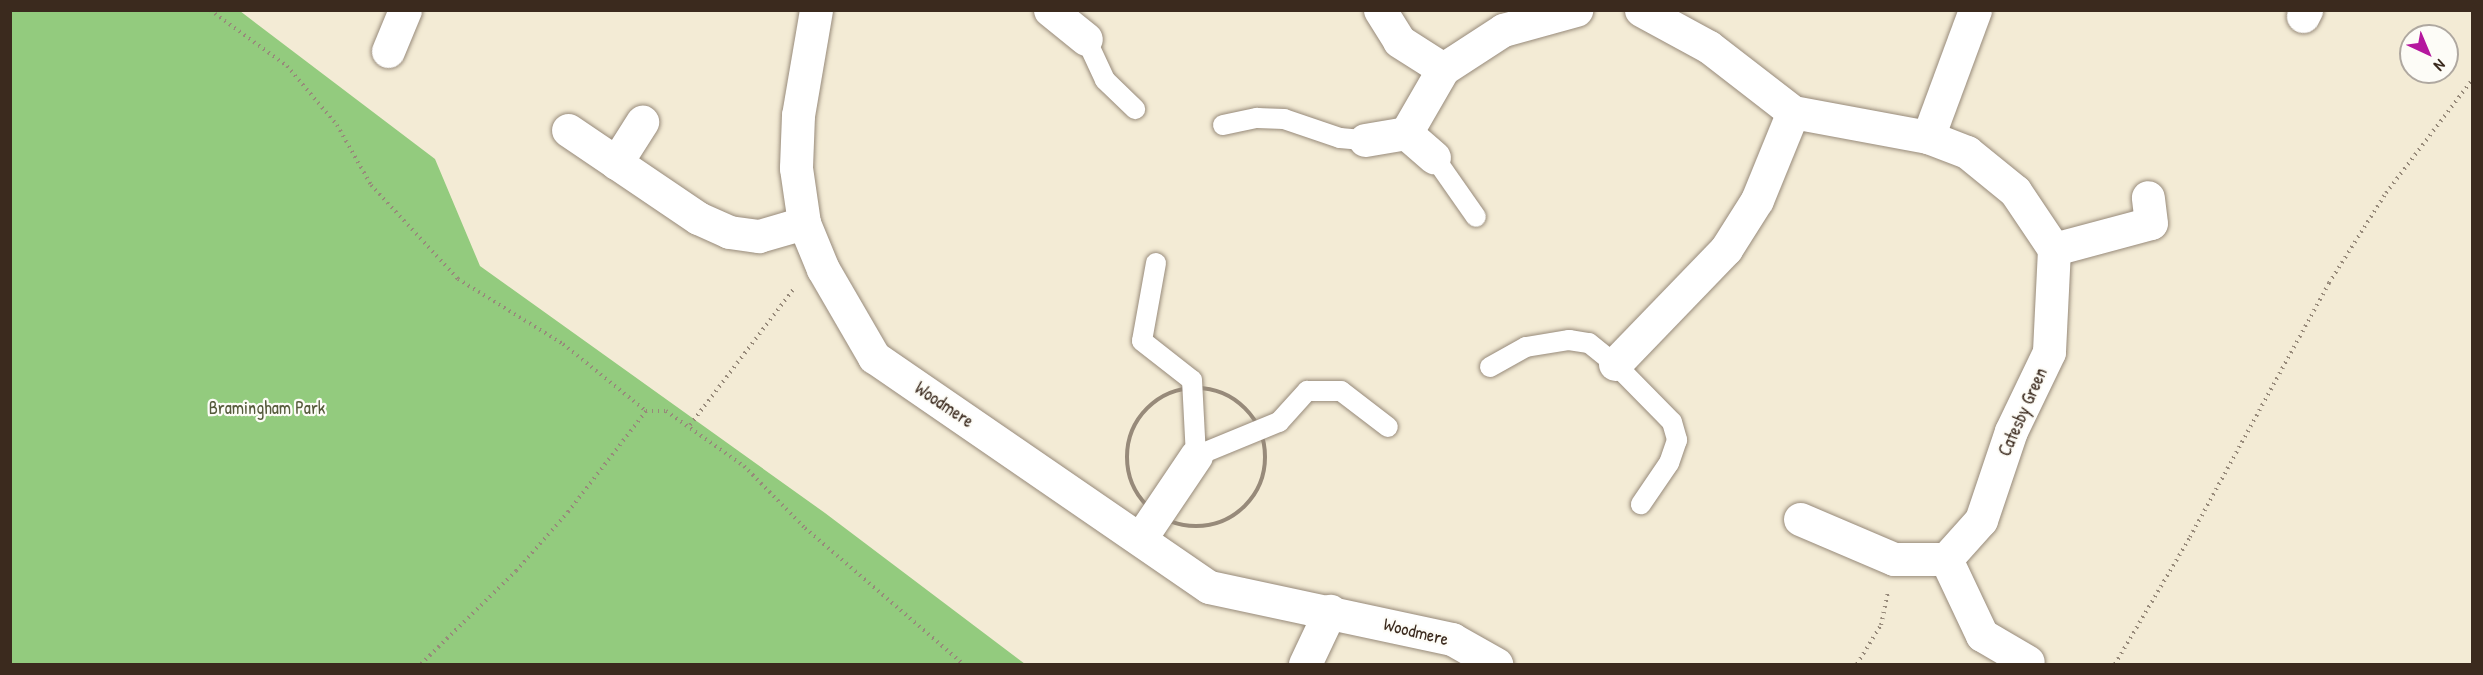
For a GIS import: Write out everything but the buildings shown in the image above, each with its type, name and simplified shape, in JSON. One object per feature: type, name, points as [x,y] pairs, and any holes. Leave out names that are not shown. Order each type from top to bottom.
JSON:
[{"type":"street","points":[[388,51],[405,10]]},
{"type":"street","name":"Woodmere","points":[[816,10],[798,115],[796,168],[804,223],[823,269],[873,357],[1209,587],[1330,611],[1452,639],[1496,664]]},
{"type":"street","points":[[1050,10],[1086,39]]},
{"type":"street","points":[[1380,10],[1399,41],[1443,69]]},
{"type":"street","points":[[1406,133],[1443,69],[1503,30],[1576,10]]},
{"type":"street","points":[[1641,10],[1709,47],[1793,112],[1928,137],[1966,152],[2015,191],[2054,249],[2151,223],[2148,197]]},
{"type":"street","points":[[1928,137],[1975,10]]},
{"type":"street","points":[[1615,364],[1726,249],[1757,200],[1793,112]]},
{"type":"street","points":[[616,163],[642,122]]},
{"type":"street","points":[[568,130],[698,218],[729,232],[759,236],[804,223]]},
{"type":"street","points":[[1365,140],[1406,133]]},
{"type":"street","points":[[1406,133],[1434,157]]},
{"type":"street","name":"Catesby Green","points":[[1946,559],[1981,520],[2011,431],[2049,352],[2054,249]]},
{"type":"street","points":[[1140,540],[1196,456]]},
{"type":"street","points":[[1800,519],[1894,559],[1946,559],[1982,635],[2028,662]]},
{"type":"street","points":[[1305,664],[1330,611]]},
{"type":"lane","points":[[1086,39],[1105,80],[1135,109]]},
{"type":"lane","points":[[1223,125],[1257,118],[1284,119],[1340,138],[1365,140]]},
{"type":"lane","points":[[1434,157],[1476,217]]},
{"type":"lane","points":[[1156,263],[1142,341],[1192,380],[1196,456],[1279,422],[1307,391],[1341,391],[1389,427]]},
{"type":"lane","points":[[1490,367],[1526,347],[1569,340],[1589,343],[1615,364],[1672,422],[1677,440],[1669,463],[1641,504]]},
{"type":"path","points":[[210,10],[287,66],[337,125],[371,184],[458,279],[563,344],[646,411],[666,411],[690,425],[744,466],[805,528],[963,664]]},
{"type":"path","points":[[2115,664],[2190,537],[2329,283],[2386,193],[2472,80]]},
{"type":"path","points":[[690,425],[793,288],[823,269]]},
{"type":"path","points":[[421,664],[516,571],[568,512],[646,411]]},
{"type":"path","points":[[1857,664],[1881,625],[1894,559]]},
{"type":"green space","name":"Bramingham Park","points":[[10,11],[240,11],[435,159],[480,266],[825,513],[1025,664],[11,664]]}]
